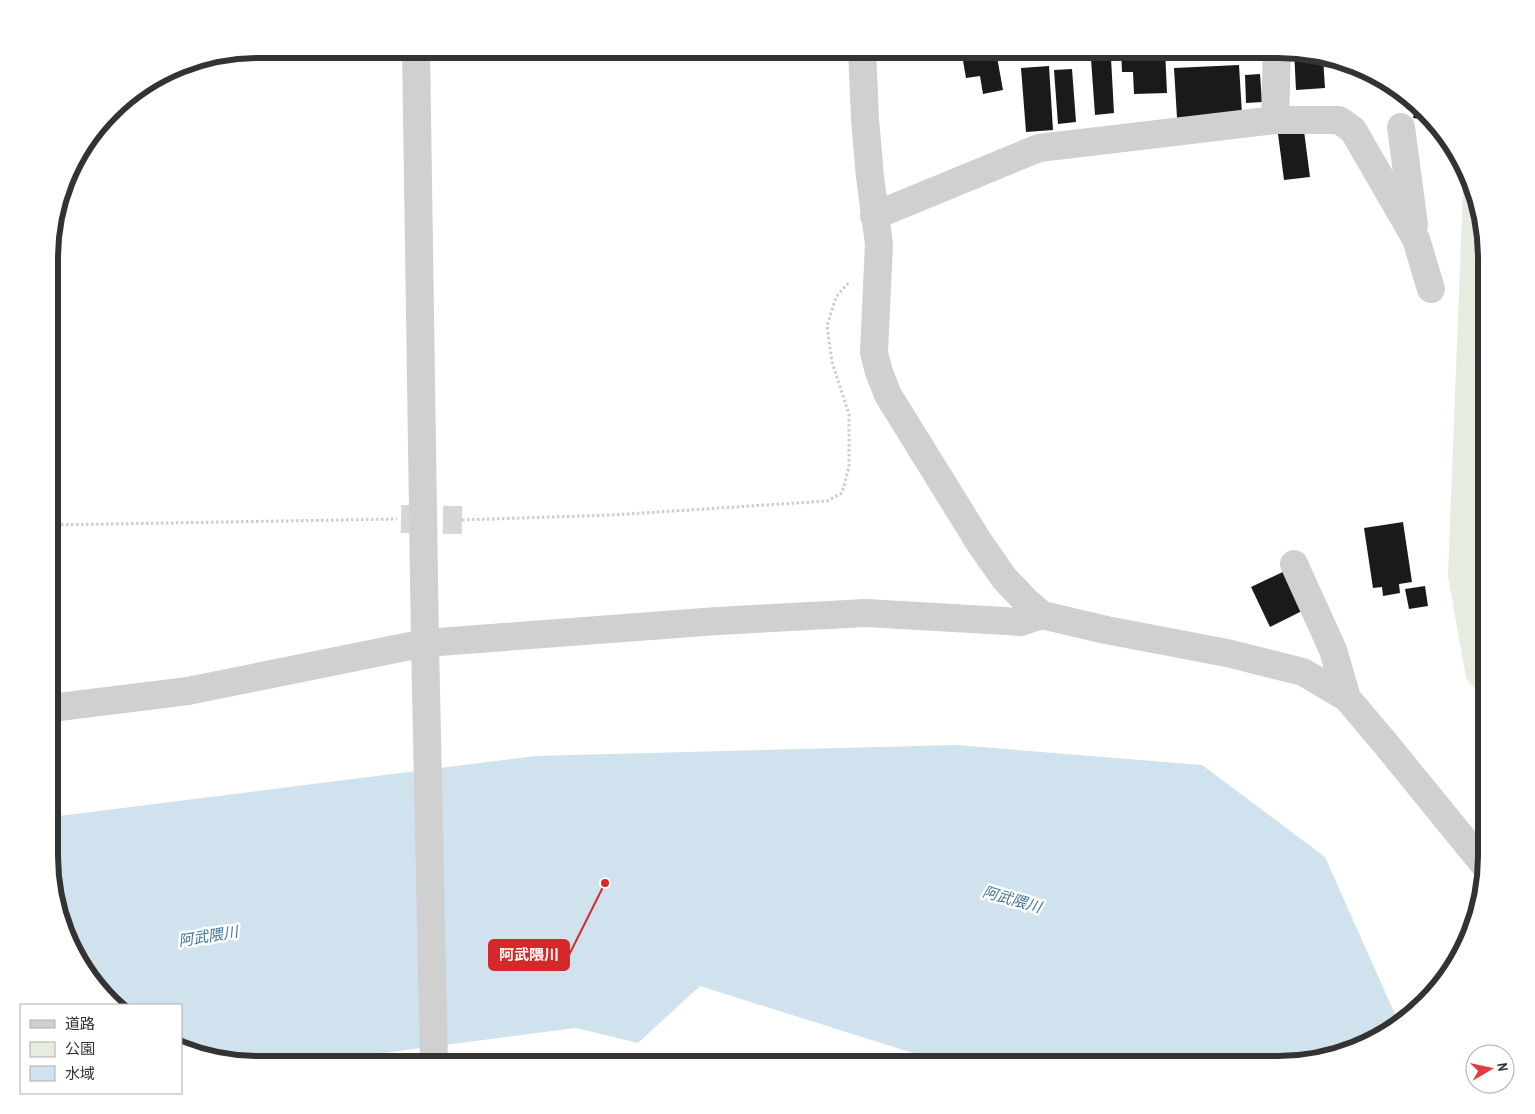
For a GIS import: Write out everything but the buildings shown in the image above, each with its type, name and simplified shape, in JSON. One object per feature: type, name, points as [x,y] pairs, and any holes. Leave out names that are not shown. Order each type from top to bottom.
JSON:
[{"type":"street","points":[[416,58],[434,1056]]},
{"type":"street","points":[[862,58],[865,119],[874,216],[879,244],[874,353],[879,372],[888,395],[979,542],[1004,578],[1042,615],[1106,630],[1227,653],[1303,672],[1346,698],[1478,857]]},
{"type":"street","points":[[1276,120],[1277,58]]},
{"type":"street","points":[[874,216],[1039,148],[1276,120],[1338,120],[1353,130],[1416,239]]},
{"type":"street","points":[[1401,127],[1416,239],[1431,289]]},
{"type":"street","points":[[1294,564],[1333,650],[1346,698]]},
{"type":"street","points":[[58,707],[188,691],[425,643],[717,621],[866,613],[1021,622],[1042,615]]},
{"type":"path","points":[[462,520],[612,515],[817,502],[827,501],[842,493],[849,467],[849,414],[832,362],[827,326],[836,297],[853,277]]},
{"type":"path","points":[[58,525],[401,519]]},
{"type":"green space","points":[[1463,184],[1474,218],[1478,257],[1478,692],[1466,678],[1448,576]]},
{"type":"green space","points":[[418,1053],[599,1054],[605,1056],[382,1056]]},
{"type":"water","points":[[956,745],[1202,765],[1325,857],[1396,1017],[1378,1030],[1342,1046],[1304,1055],[922,1056],[700,986],[638,1043],[576,1028],[360,1056],[244,1056],[218,1053],[182,1041],[182,1004],[123,1004],[91,968],[78,945],[68,921],[59,883],[58,816],[535,756]]},
{"type":"tunnel","points":[[401,519],[462,520]]},
{"type":"place","name":"阿武隈川","points":[[605,883]]}]
